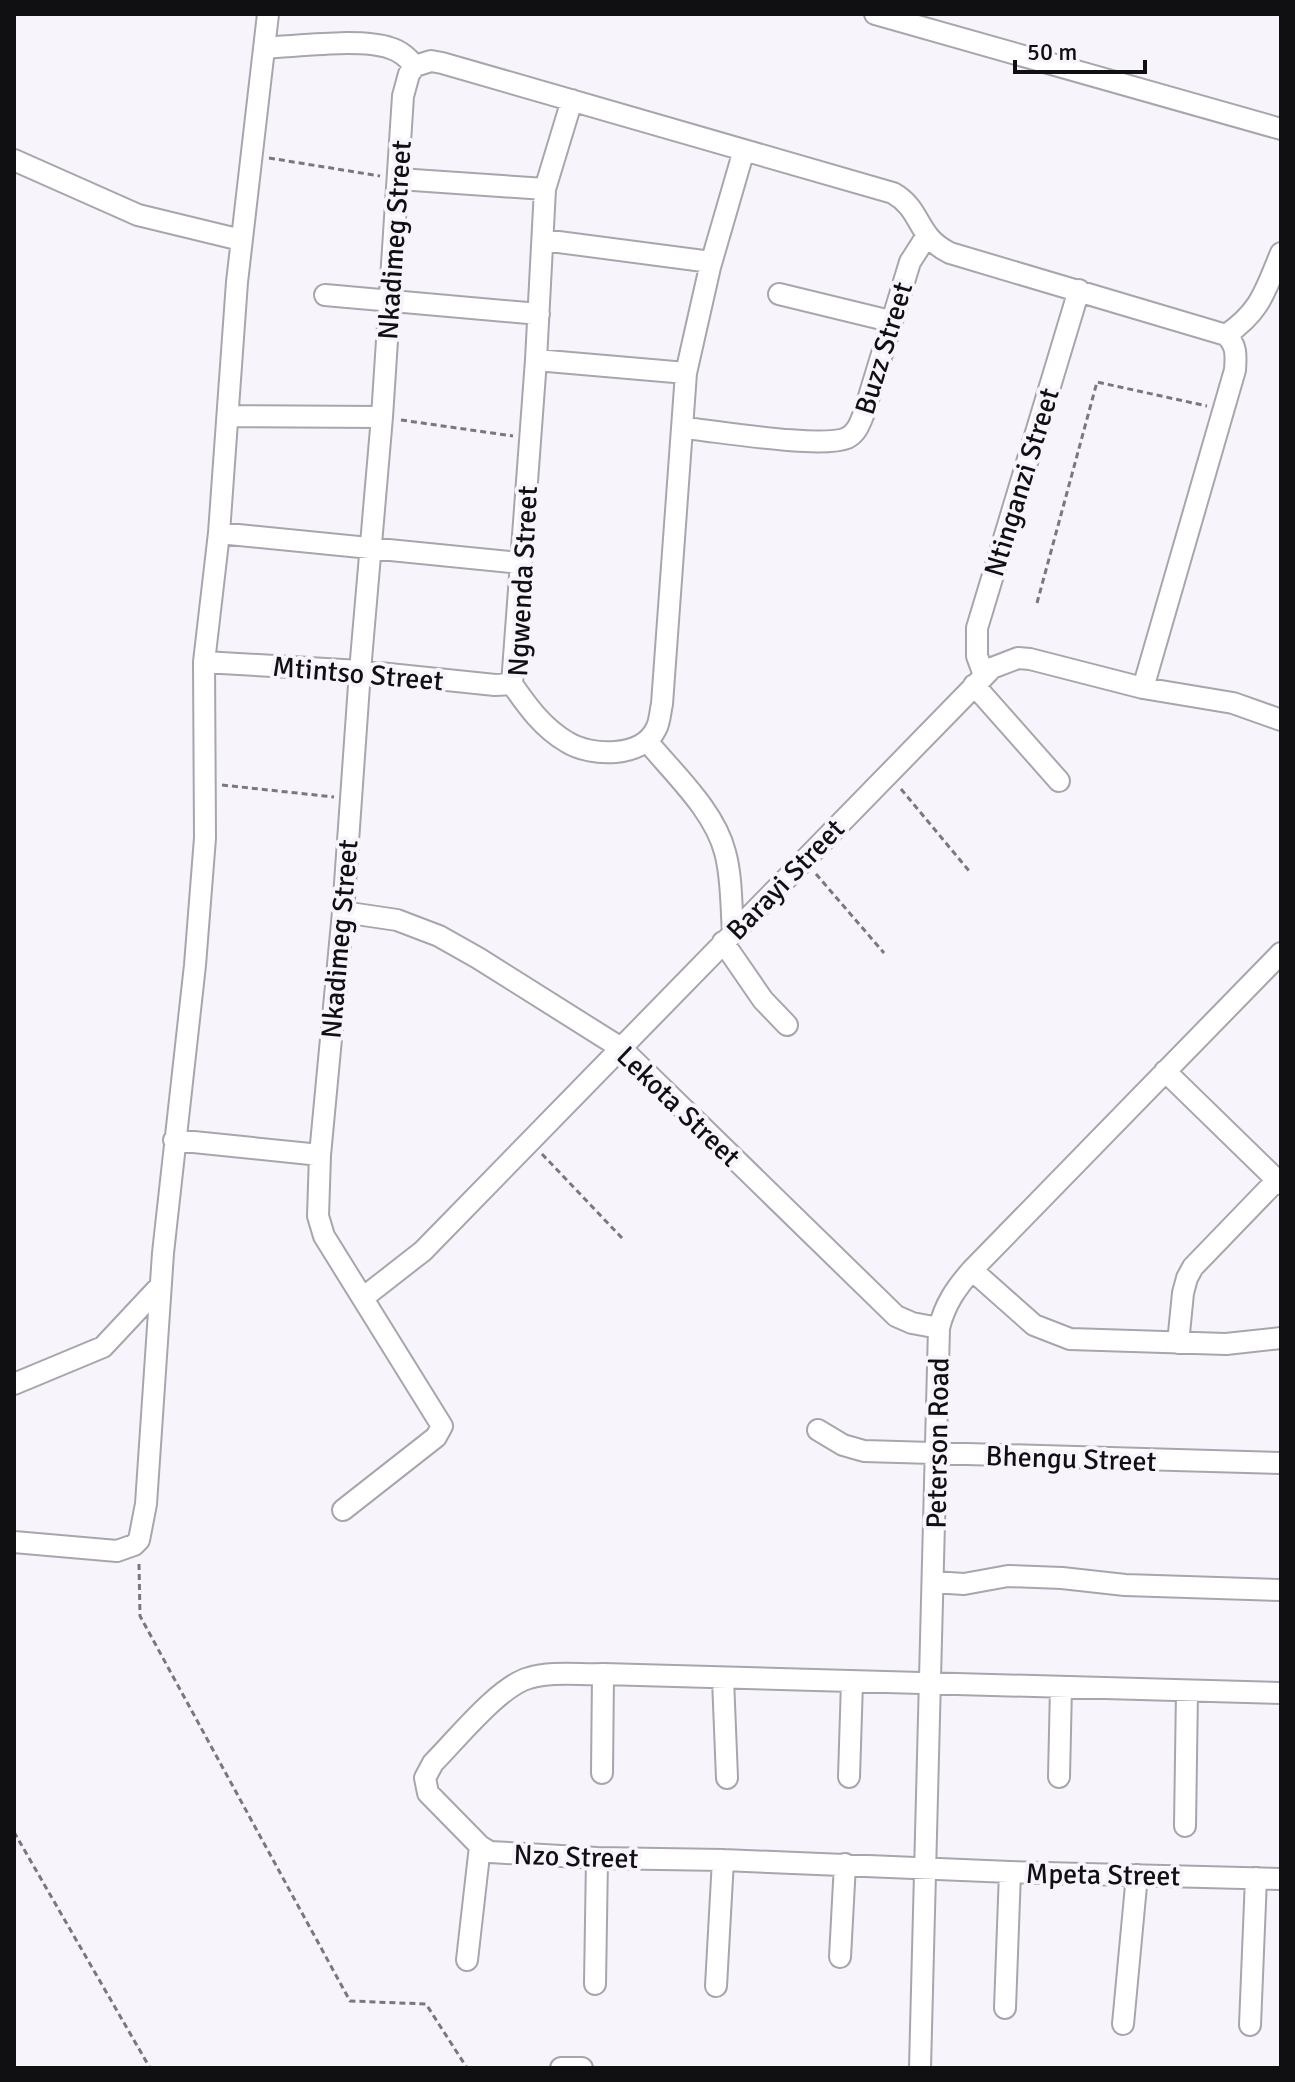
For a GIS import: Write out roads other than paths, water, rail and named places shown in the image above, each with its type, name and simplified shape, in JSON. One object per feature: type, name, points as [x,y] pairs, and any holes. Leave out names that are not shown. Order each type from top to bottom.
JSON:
[{"type":"street","points":[[14,1542],[117,1551],[139,1540],[146,1504],[161,1285],[205,838],[204,662],[219,533],[241,240],[268,14]]},
{"type":"street","points":[[875,14],[1281,129]]},
{"type":"street","points":[[264,48],[376,45],[396,50],[415,66],[431,61],[893,193],[911,207],[926,237],[950,253],[1226,335],[1233,341],[1236,361],[1143,688]]},
{"type":"street","name":"Nkadimeg Street","points":[[343,1510],[436,1437],[442,1426],[320,1227],[318,1216],[320,1155],[343,912],[349,799],[382,417],[403,96],[409,74],[415,66]]},
{"type":"street","name":"Ngwenda Street","points":[[572,100],[545,189],[512,684],[531,711],[569,744],[591,751],[616,752],[647,741]]},
{"type":"street","points":[[744,150],[711,262],[686,373],[662,704],[656,728],[647,741],[699,804],[719,836],[728,865],[728,937],[763,1000],[787,1025]]},
{"type":"street","points":[[14,160],[138,215],[241,240]]},
{"type":"street","points":[[399,179],[545,189]]},
{"type":"street","name":"Buzz Street","points":[[684,428],[823,442],[846,438],[859,426],[910,262],[926,237]]},
{"type":"street","points":[[543,240],[711,262]]},
{"type":"street","points":[[1226,335],[1251,316],[1263,297],[1281,253]]},
{"type":"street","name":"Ntinganzi Street","points":[[979,680],[977,628],[1079,290]]},
{"type":"street","points":[[779,294],[890,321]]},
{"type":"street","points":[[325,295],[539,314]]},
{"type":"street","points":[[536,360],[686,373]]},
{"type":"street","points":[[229,416],[382,417]]},
{"type":"street","points":[[219,533],[520,563]]},
{"type":"street","name":"Barayi Street","points":[[364,1297],[423,1251],[979,680],[1003,662],[1030,659],[1143,688],[1233,703],[1281,720]]},
{"type":"street","name":"Mtintso Street","points":[[204,662],[512,684]]},
{"type":"street","points":[[979,680],[1059,781]]},
{"type":"street","name":"Lekota Street","points":[[343,912],[397,920],[439,936],[621,1048],[896,1316],[912,1323],[939,1328]]},
{"type":"street","name":"Peterson Road","points":[[920,2068],[939,1328],[943,1312],[952,1294],[972,1270],[1281,953]]},
{"type":"street","points":[[1165,1071],[1279,1182],[1193,1267],[1187,1278],[1178,1343]]},
{"type":"street","points":[[174,1140],[320,1155]]},
{"type":"street","points":[[972,1270],[1034,1325],[1070,1339],[1226,1344],[1281,1338]]},
{"type":"street","points":[[14,1384],[103,1347],[161,1285]]},
{"type":"street","name":"Bhengu Street","points":[[818,1430],[853,1449],[1281,1463]]},
{"type":"street","points":[[933,1582],[964,1584],[1008,1576],[1125,1585],[1281,1590]]},
{"type":"street","points":[[602,1773],[603,1674]]},
{"type":"street","name":"Nzo Street","points":[[926,1867],[490,1852],[480,1846],[428,1793],[425,1778],[433,1763],[494,1701],[515,1684],[536,1676],[603,1674],[930,1684]]},
{"type":"street","points":[[723,1679],[727,1778]]},
{"type":"street","points":[[849,1777],[852,1682]]},
{"type":"street","points":[[930,1684],[1281,1693]]},
{"type":"street","points":[[1059,1777],[1061,1687]]},
{"type":"street","name":"Mpeta Street","points":[[1185,1826],[1187,1691]]},
{"type":"street","points":[[467,1960],[480,1846]]},
{"type":"street","points":[[595,1984],[597,1858]]},
{"type":"street","points":[[716,1986],[723,1860]]},
{"type":"street","points":[[840,1957],[845,1864]]},
{"type":"street","name":"Mpeta Street","points":[[926,1867],[1281,1879]]},
{"type":"street","points":[[1005,2008],[1010,1872]]},
{"type":"street","points":[[1123,2024],[1137,1875]]},
{"type":"street","points":[[1250,2025],[1256,1878]]},
{"type":"street","points":[[561,2068],[582,2068]]}]
